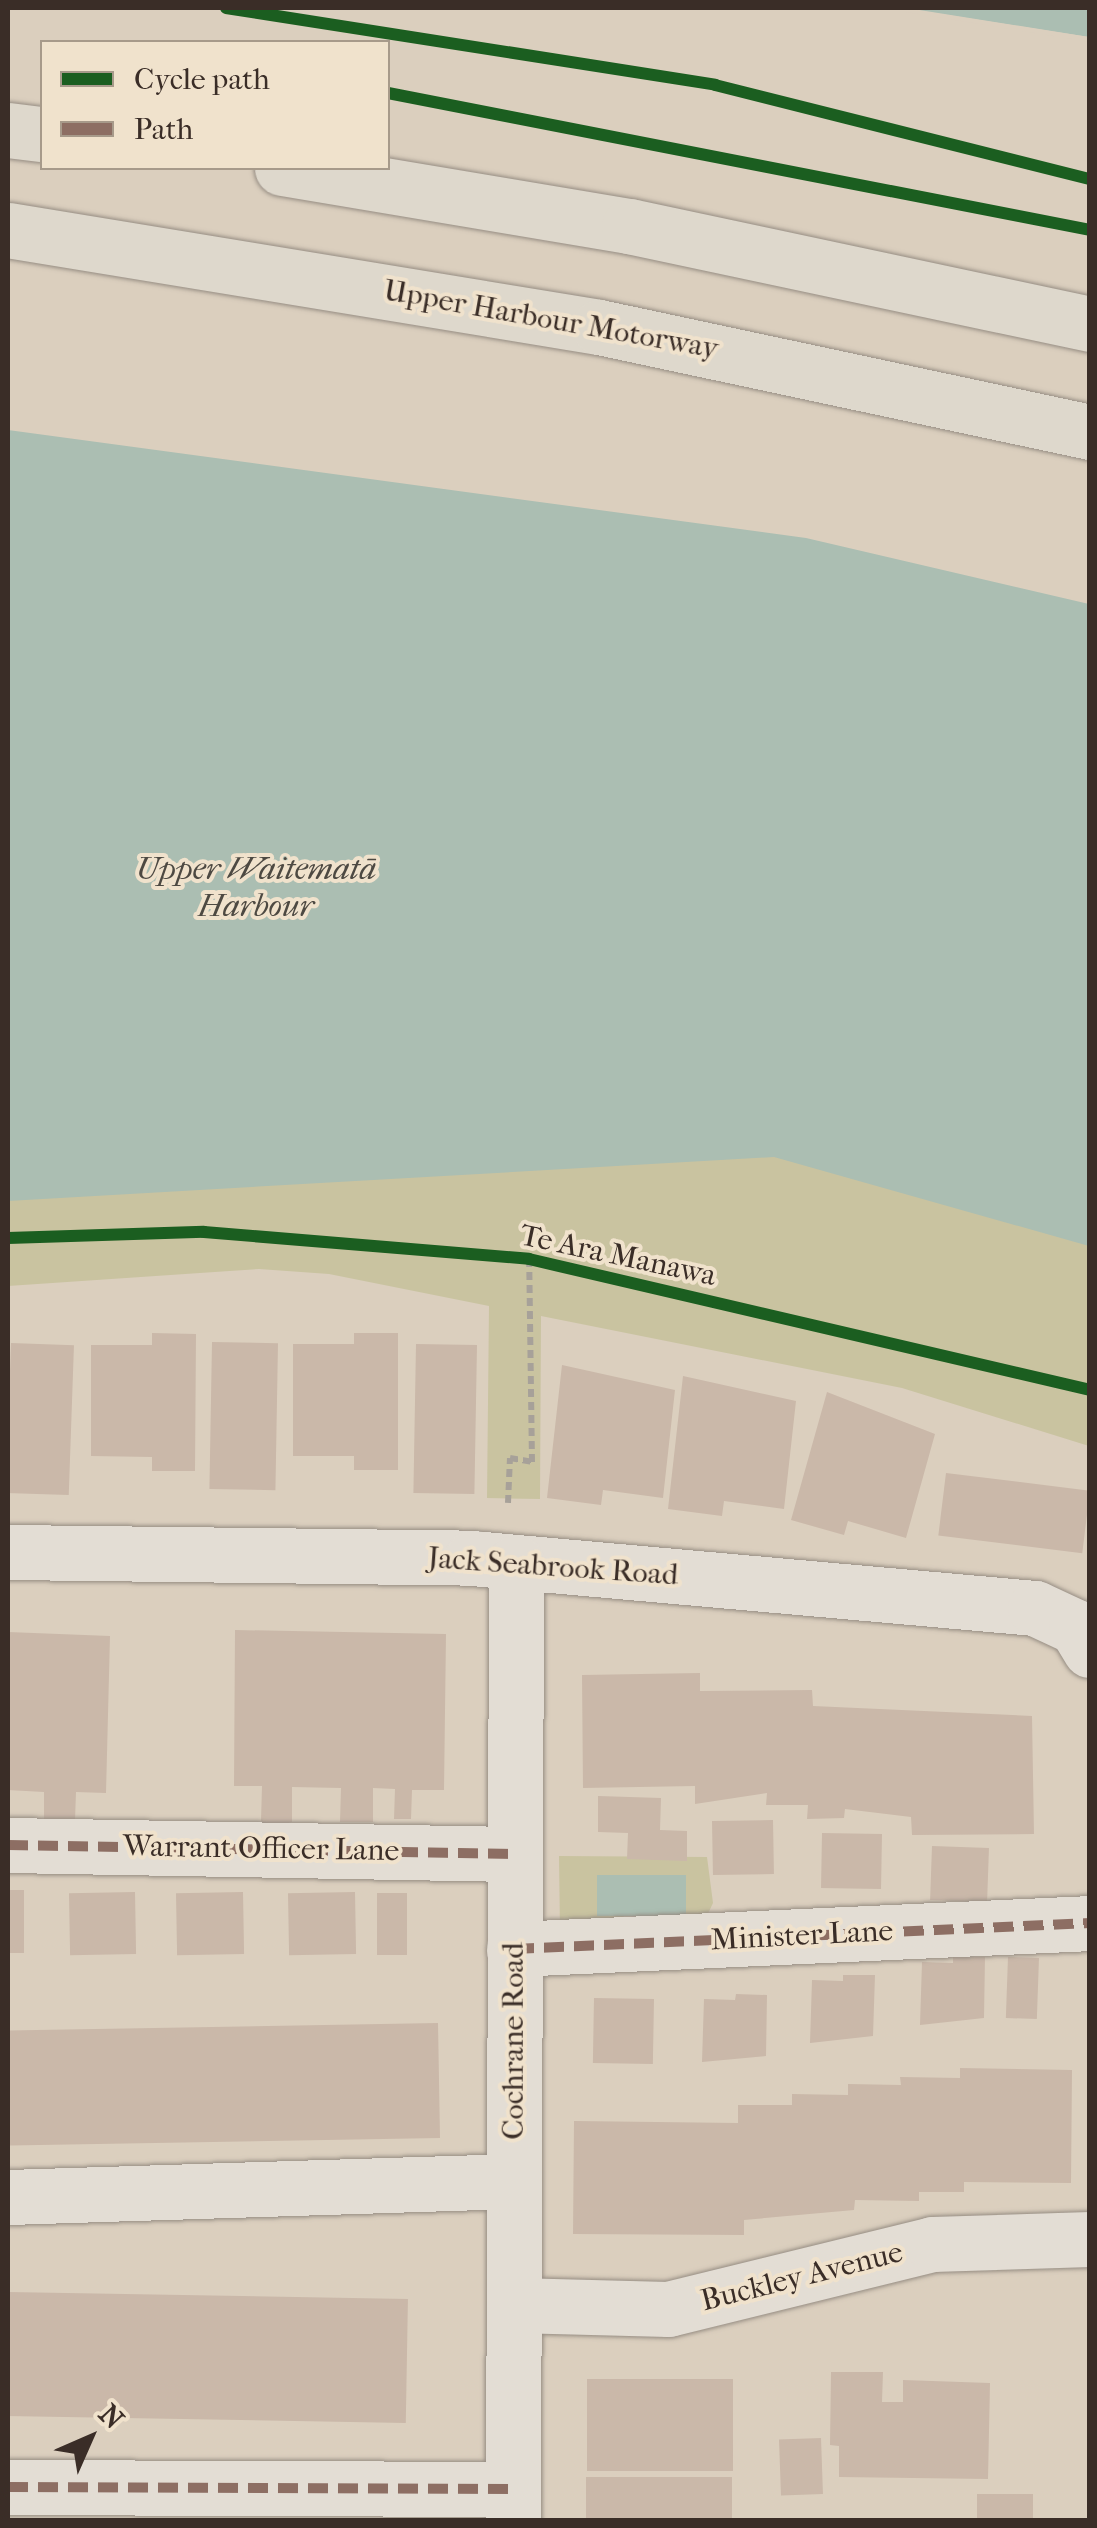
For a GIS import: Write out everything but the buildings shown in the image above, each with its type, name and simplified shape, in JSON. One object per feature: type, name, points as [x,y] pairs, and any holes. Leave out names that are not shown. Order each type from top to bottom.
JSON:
[{"type":"highway","points":[[8,130],[40,134]]},
{"type":"highway","points":[[294,170],[647,229],[1090,324]]},
{"type":"highway","name":"Upper Harbour Motorway","points":[[8,230],[599,327],[1090,432]]},
{"type":"street","name":"Jack Seabrook Road","points":[[8,1552],[516,1562],[1035,1608],[1088,1645]]},
{"type":"street","name":"Cochrane Road","points":[[513,2505],[516,1562]]},
{"type":"street","name":"Warrant Officer Lane","points":[[8,1845],[515,1854]]},
{"type":"street","name":"Minister Lane","points":[[514,1949],[1090,1923]]},
{"type":"street","points":[[8,2198],[514,2180]]},
{"type":"street","name":"Buckley Avenue","points":[[514,2305],[668,2309],[932,2244],[1090,2239]]},
{"type":"street","points":[[8,2487],[513,2505]]},
{"type":"path","points":[[508,1503],[510,1458],[532,1462],[529,1259]]},
{"type":"shaded area","name":"Upper Waitematā Harbour","points":[[8,591],[1089,785],[1089,1446],[902,1388],[541,1316],[540,1499],[487,1498],[489,1306],[329,1274],[259,1269],[8,1286]]},
{"type":"shaded area","points":[[559,1856],[707,1857],[713,1903],[704,1922],[643,1916],[598,1875],[598,1916],[624,1916],[615,1932],[560,1932]]},
{"type":"water","points":[[907,8],[1089,8],[1089,37]]},
{"type":"water","name":"Upper Waitematā Harbour","points":[[8,430],[806,538],[1089,604],[1089,1246],[774,1157],[8,1201]]},
{"type":"water","points":[[597,1875],[686,1875],[686,1916],[597,1916]]},
{"type":"pier","points":[[902,8],[1089,37],[1090,42],[906,12]]},
{"type":"marked path","points":[[8,1845],[515,1854]]},
{"type":"marked path","points":[[514,1949],[1090,1923]]},
{"type":"marked path","points":[[8,2487],[513,2489]]},
{"type":"cycle path","points":[[226,8],[715,85],[1090,179]]},
{"type":"cycle path","points":[[390,93],[1090,230]]},
{"type":"cycle path","name":"Te Ara Manawa","points":[[8,1238],[204,1232],[529,1259],[1090,1390]]}]
